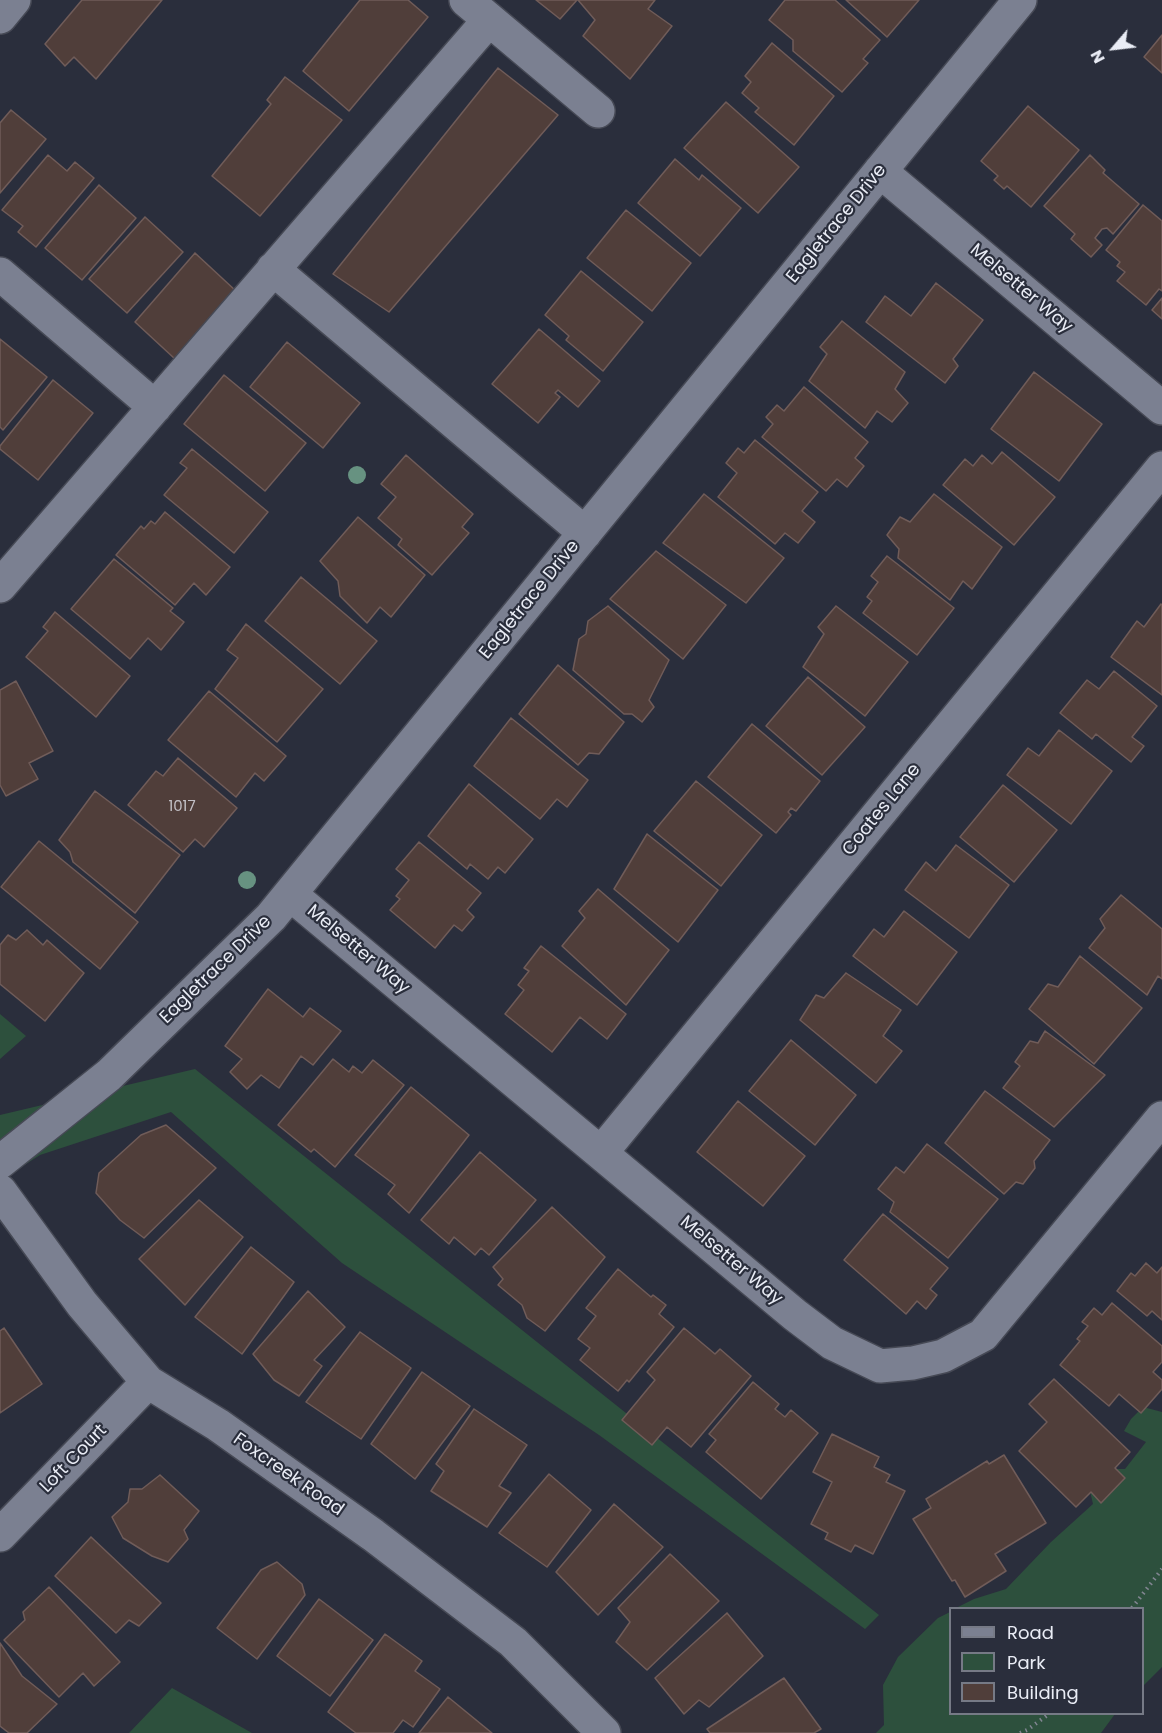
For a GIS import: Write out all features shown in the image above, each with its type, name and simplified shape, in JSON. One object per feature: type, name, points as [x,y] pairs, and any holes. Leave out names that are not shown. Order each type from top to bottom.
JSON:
[{"type":"street","points":[[0,17],[14,0]]},
{"type":"street","name":"Eagletrace Drive","points":[[0,1162],[109,1074],[271,917],[1020,0]]},
{"type":"street","points":[[0,586],[273,269],[477,10],[598,111]]},
{"type":"street","name":"Melsetter Way","points":[[880,171],[1162,408]]},
{"type":"street","points":[[273,269],[585,533]]},
{"type":"street","points":[[0,274],[155,407]]},
{"type":"street","name":"Coates Lane","points":[[601,1153],[1162,468]]},
{"type":"street","name":"Melsetter Way","points":[[290,894],[804,1322],[832,1343],[880,1366],[913,1363],[943,1356],[983,1335],[1162,1118]]},
{"type":"street","name":"Foxcreek Road","points":[[0,1191],[82,1304],[148,1382],[218,1425],[363,1528],[513,1642],[604,1733]]},
{"type":"street","name":"Loft Court","points":[[0,1535],[148,1382]]},
{"type":"path","points":[[1133,1607],[1162,1569]]},
{"type":"path","points":[[1020,1733],[1028,1730],[1047,1715]]},
{"type":"green space","points":[[0,1014],[26,1036],[0,1059]]},
{"type":"green space","points":[[195,1069],[879,1615],[865,1629],[599,1435],[342,1263],[171,1112],[40,1155],[0,1181],[0,1115]]},
{"type":"green space","points":[[1143,1407],[1162,1412],[1162,1667],[1144,1685],[1144,1607],[958,1607],[974,1599],[1006,1589],[1051,1542],[1093,1504],[1089,1487],[1103,1469],[1125,1469],[1146,1442],[1124,1431],[1131,1419]]},
{"type":"green space","points":[[949,1612],[949,1715],[1114,1715],[1101,1733],[876,1733],[884,1725],[883,1685],[898,1657],[938,1618]]},
{"type":"green space","points":[[172,1688],[252,1733],[129,1733]]},
{"type":"building","points":[[82,0],[162,0],[96,79],[74,57],[65,66],[45,44]]},
{"type":"building","points":[[360,0],[408,0],[428,17],[349,111],[303,71]]},
{"type":"building","points":[[536,0],[577,0],[560,19]]},
{"type":"building","points":[[578,0],[655,0],[648,9],[672,26],[630,79],[583,36],[595,20]]},
{"type":"building","points":[[785,0],[835,0],[880,40],[863,59],[868,63],[842,92],[793,51],[793,40],[769,20]]},
{"type":"building","points":[[846,0],[919,0],[887,37]]},
{"type":"building","points":[[1162,35],[1162,73],[1144,57]]},
{"type":"building","points":[[772,43],[834,96],[794,145],[755,112],[759,108],[742,93],[751,82],[745,76]]},
{"type":"building","points":[[498,68],[558,115],[389,312],[333,274]]},
{"type":"building","points":[[285,77],[342,120],[260,216],[212,176],[271,104],[267,100]]},
{"type":"building","points":[[726,102],[799,167],[758,213],[684,148]]},
{"type":"building","points":[[1028,106],[1079,150],[1031,207],[1007,186],[1004,189],[994,180],[998,176],[981,161]]},
{"type":"building","points":[[11,110],[46,139],[0,193],[0,123]]},
{"type":"building","points":[[48,155],[67,171],[75,162],[94,178],[36,247],[18,232],[23,226],[2,210]]},
{"type":"building","points":[[1090,155],[1105,170],[1103,173],[1139,204],[1113,234],[1107,228],[1102,229],[1095,238],[1102,245],[1091,257],[1071,239],[1075,234],[1044,206]]},
{"type":"building","points":[[675,159],[699,180],[702,175],[741,208],[700,256],[638,203]]},
{"type":"building","points":[[99,185],[136,218],[82,280],[45,248]]},
{"type":"building","points":[[1143,205],[1162,221],[1162,291],[1159,289],[1146,305],[1117,281],[1125,272],[1117,266],[1120,262],[1106,250]]},
{"type":"building","points":[[626,210],[691,263],[652,311],[587,258]]},
{"type":"building","points":[[145,217],[183,252],[127,313],[89,279]]},
{"type":"building","points":[[195,253],[236,291],[175,359],[135,322]]},
{"type":"building","points":[[581,271],[643,322],[603,371],[566,340],[569,336],[545,315]]},
{"type":"building","points":[[936,283],[983,320],[953,359],[958,366],[945,383],[866,322],[885,296],[911,316]]},
{"type":"building","points":[[1162,298],[1162,319],[1152,310]]},
{"type":"building","points":[[842,321],[905,372],[895,389],[908,403],[892,422],[877,411],[865,428],[809,381],[827,354],[820,347]]},
{"type":"building","points":[[539,329],[600,381],[578,407],[558,390],[555,393],[560,397],[538,423],[492,384]]},
{"type":"building","points":[[0,339],[47,377],[3,430],[0,427]]},
{"type":"building","points":[[287,342],[360,403],[323,448],[250,387]]},
{"type":"building","points":[[1034,372],[1102,424],[1059,481],[991,429]]},
{"type":"building","points":[[224,375],[306,443],[265,491],[184,424]]},
{"type":"building","points":[[53,380],[93,413],[38,480],[0,449],[0,446]]},
{"type":"building","points":[[804,387],[868,442],[855,458],[864,466],[847,487],[837,479],[826,491],[762,437],[773,424],[766,417],[777,405],[784,411]]},
{"type":"building","points":[[755,440],[818,492],[802,511],[815,522],[798,543],[785,533],[775,544],[718,497],[737,473],[726,463],[738,448],[744,453]]},
{"type":"building","points":[[192,449],[268,512],[234,553],[164,495],[187,468],[180,463]]},
{"type":"building","points":[[1002,452],[1055,497],[1014,545],[943,485],[965,459],[973,466],[982,455],[992,464]]},
{"type":"building","points":[[406,455],[473,514],[462,527],[469,533],[432,575],[398,545],[402,539],[378,518],[396,497],[381,484]]},
{"type":"building","points":[[704,494],[784,558],[746,603],[663,543]]},
{"type":"building","points":[[934,494],[1002,547],[972,589],[963,581],[950,600],[898,558],[899,549],[887,535],[900,517],[910,522]]},
{"type":"building","points":[[165,512],[230,567],[206,595],[194,583],[175,605],[116,555],[141,526],[144,529],[151,521],[155,524]]},
{"type":"building","points":[[358,517],[425,575],[391,617],[380,607],[367,623],[340,596],[338,581],[320,561]]},
{"type":"building","points":[[656,551],[726,605],[683,659],[610,599]]},
{"type":"building","points":[[887,556],[954,608],[917,655],[863,613],[872,601],[867,597],[878,582],[871,576]]},
{"type":"building","points":[[114,559],[173,608],[170,611],[184,622],[161,650],[148,638],[130,659],[71,609]]},
{"type":"building","points":[[301,577],[377,641],[340,684],[265,621]]},
{"type":"building","points":[[1161,604],[1162,695],[1111,657],[1137,621],[1144,627]]},
{"type":"building","points":[[608,606],[669,660],[649,700],[654,707],[642,722],[632,714],[624,714],[573,670],[579,639],[586,634],[588,621]]},
{"type":"building","points":[[836,606],[908,662],[865,716],[803,667],[824,634],[818,627]]},
{"type":"building","points":[[55,612],[130,676],[96,717],[26,657],[48,631],[43,627]]},
{"type":"building","points":[[246,624],[323,689],[277,742],[215,689],[238,658],[227,650]]},
{"type":"building","points":[[558,665],[624,722],[599,754],[589,753],[578,765],[519,714]]},
{"type":"building","points":[[1114,671],[1157,706],[1132,737],[1144,746],[1131,762],[1096,734],[1092,739],[1060,713],[1087,680],[1099,689]]},
{"type":"building","points":[[808,677],[865,727],[822,775],[766,726]]},
{"type":"building","points":[[16,681],[53,751],[29,763],[38,779],[6,796],[0,785],[0,690]]},
{"type":"building","points":[[209,691],[286,756],[264,781],[255,773],[236,797],[168,740]]},
{"type":"building","points":[[511,718],[588,780],[567,807],[557,799],[540,819],[474,766]]},
{"type":"building","points":[[752,724],[820,781],[796,811],[791,808],[788,812],[791,815],[776,833],[708,777]]},
{"type":"building","points":[[1059,730],[1112,771],[1071,824],[1007,775],[1028,748],[1039,756]]},
{"type":"building","points":[[178,758],[237,808],[204,847],[195,839],[183,852],[128,805],[156,771],[163,776]]},
{"type":"building","points":[[696,781],[762,835],[721,886],[654,831]]},
{"type":"building","points":[[469,784],[533,839],[505,873],[498,867],[488,879],[470,864],[467,869],[428,836]]},
{"type":"building","points":[[1003,785],[1057,830],[1014,882],[960,837]]},
{"type":"building","points":[[95,791],[180,855],[135,913],[73,862],[70,852],[59,840]]},
{"type":"building","points":[[647,834],[718,890],[678,942],[614,889]]},
{"type":"building","points":[[39,841],[138,922],[100,969],[1,887]]},
{"type":"building","points":[[419,842],[481,893],[467,910],[474,917],[462,931],[454,925],[435,948],[390,910],[400,899],[396,896],[409,880],[396,869]]},
{"type":"building","points":[[956,845],[1009,885],[969,938],[905,890],[926,862],[936,871]]},
{"type":"building","points":[[598,889],[669,950],[626,1005],[562,946],[585,918],[579,911]]},
{"type":"building","points":[[1121,895],[1162,929],[1162,979],[1158,976],[1147,995],[1089,948],[1105,928],[1100,919]]},
{"type":"building","points":[[904,911],[957,952],[917,1005],[853,956],[874,929],[884,937]]},
{"type":"building","points":[[27,930],[43,945],[47,940],[84,973],[45,1021],[0,984],[0,945],[8,935],[16,940]]},
{"type":"building","points":[[541,946],[626,1014],[607,1039],[580,1017],[552,1052],[505,1014],[524,990],[518,985],[529,971],[524,968]]},
{"type":"building","points":[[1080,956],[1142,1008],[1094,1064],[1029,1009],[1048,984],[1058,987]]},
{"type":"building","points":[[846,973],[901,1010],[883,1036],[902,1051],[876,1083],[800,1020],[816,995],[824,998]]},
{"type":"building","points":[[268,989],[303,1017],[310,1008],[341,1031],[313,1065],[301,1056],[279,1088],[261,1075],[247,1089],[230,1072],[242,1059],[225,1046]]},
{"type":"building","points":[[1045,1031],[1105,1075],[1054,1127],[1003,1088],[1020,1066],[1015,1062],[1030,1041],[1038,1043]]},
{"type":"building","points":[[791,1040],[856,1095],[815,1145],[749,1091]]},
{"type":"building","points":[[333,1059],[349,1072],[353,1066],[362,1073],[373,1060],[404,1085],[335,1167],[314,1149],[311,1152],[278,1125]]},
{"type":"building","points":[[411,1087],[469,1135],[409,1213],[388,1194],[395,1185],[355,1155]]},
{"type":"building","points":[[985,1091],[1050,1140],[1034,1161],[1035,1168],[1023,1184],[1016,1182],[1004,1194],[945,1143]]},
{"type":"building","points":[[738,1101],[805,1156],[763,1206],[697,1152]]},
{"type":"building","points":[[166,1125],[216,1168],[144,1238],[120,1220],[96,1193],[99,1173],[141,1135]]},
{"type":"building","points":[[927,1144],[998,1199],[948,1258],[890,1212],[894,1202],[878,1189],[896,1167],[904,1173]]},
{"type":"building","points":[[480,1152],[536,1200],[489,1255],[481,1248],[475,1255],[454,1237],[449,1244],[421,1220]]},
{"type":"building","points":[[199,1200],[243,1237],[185,1305],[139,1259]]},
{"type":"building","points":[[552,1207],[605,1257],[545,1331],[527,1318],[522,1305],[498,1285],[503,1279],[493,1267]]},
{"type":"building","points":[[883,1214],[948,1268],[930,1289],[937,1295],[926,1309],[917,1301],[906,1314],[844,1260]]},
{"type":"building","points":[[251,1247],[294,1282],[242,1354],[195,1317]]},
{"type":"building","points":[[1146,1263],[1157,1273],[1162,1267],[1162,1320],[1152,1311],[1147,1316],[1117,1291],[1131,1273],[1135,1276]]},
{"type":"building","points":[[618,1269],[651,1297],[653,1295],[666,1305],[659,1314],[674,1327],[629,1382],[627,1380],[618,1391],[580,1360],[590,1348],[578,1339],[596,1316],[586,1308]]},
{"type":"building","points":[[308,1291],[345,1327],[314,1360],[322,1366],[299,1396],[274,1380],[253,1354]]},
{"type":"building","points":[[1112,1303],[1162,1346],[1162,1362],[1153,1372],[1162,1380],[1162,1389],[1141,1413],[1119,1394],[1109,1406],[1060,1365],[1080,1341],[1077,1339],[1088,1326],[1082,1322],[1094,1308],[1102,1315]]},
{"type":"building","points":[[4,1328],[42,1384],[0,1413],[0,1331]]},
{"type":"building","points":[[684,1328],[715,1354],[720,1349],[751,1376],[691,1447],[667,1427],[652,1445],[622,1420],[655,1380],[647,1372]]},
{"type":"building","points":[[360,1332],[411,1368],[361,1439],[306,1402]]},
{"type":"building","points":[[422,1372],[470,1406],[415,1479],[371,1444]]},
{"type":"building","points":[[1054,1379],[1130,1452],[1115,1468],[1125,1478],[1101,1503],[1091,1492],[1076,1507],[1019,1451],[1047,1422],[1029,1404]]},
{"type":"building","points":[[753,1382],[779,1404],[775,1409],[785,1417],[791,1410],[818,1433],[761,1499],[706,1452],[716,1440],[709,1434]]},
{"type":"building","points":[[474,1409],[527,1445],[499,1486],[511,1493],[487,1527],[431,1491],[444,1471],[436,1464]]},
{"type":"building","points":[[832,1434],[879,1457],[874,1467],[890,1475],[886,1482],[905,1491],[873,1554],[855,1545],[851,1552],[825,1539],[828,1533],[811,1524],[832,1482],[813,1472]]},
{"type":"building","points":[[1004,1455],[1046,1523],[995,1554],[1006,1571],[965,1597],[955,1580],[952,1581],[913,1519],[931,1508],[926,1499],[987,1461],[989,1464]]},
{"type":"building","points":[[549,1474],[591,1510],[547,1567],[499,1533]]},
{"type":"building","points":[[160,1475],[199,1511],[184,1530],[188,1539],[168,1562],[152,1556],[123,1538],[112,1517],[128,1502],[130,1489],[142,1489]]},
{"type":"building","points":[[614,1504],[663,1547],[598,1615],[556,1572]]},
{"type":"building","points":[[91,1537],[161,1603],[139,1626],[129,1620],[116,1633],[55,1576]]},
{"type":"building","points":[[670,1554],[719,1601],[647,1670],[616,1642],[630,1622],[618,1608]]},
{"type":"building","points":[[277,1562],[302,1584],[305,1595],[257,1659],[217,1628],[261,1570]]},
{"type":"building","points":[[49,1587],[120,1662],[94,1686],[83,1673],[59,1697],[4,1640],[25,1620],[23,1612]]},
{"type":"building","points":[[319,1599],[373,1640],[330,1696],[277,1656]]},
{"type":"building","points":[[727,1613],[763,1656],[709,1707],[699,1700],[684,1714],[655,1678]]},
{"type":"building","points":[[385,1634],[422,1661],[415,1671],[440,1689],[413,1727],[403,1720],[393,1733],[356,1733],[328,1712]]},
{"type":"building","points":[[0,1643],[22,1676],[57,1704],[27,1733],[9,1733],[0,1726]]},
{"type":"building","points":[[784,1678],[821,1729],[814,1733],[710,1733],[707,1729]]},
{"type":"building","points":[[448,1697],[492,1733],[419,1733]]}]
